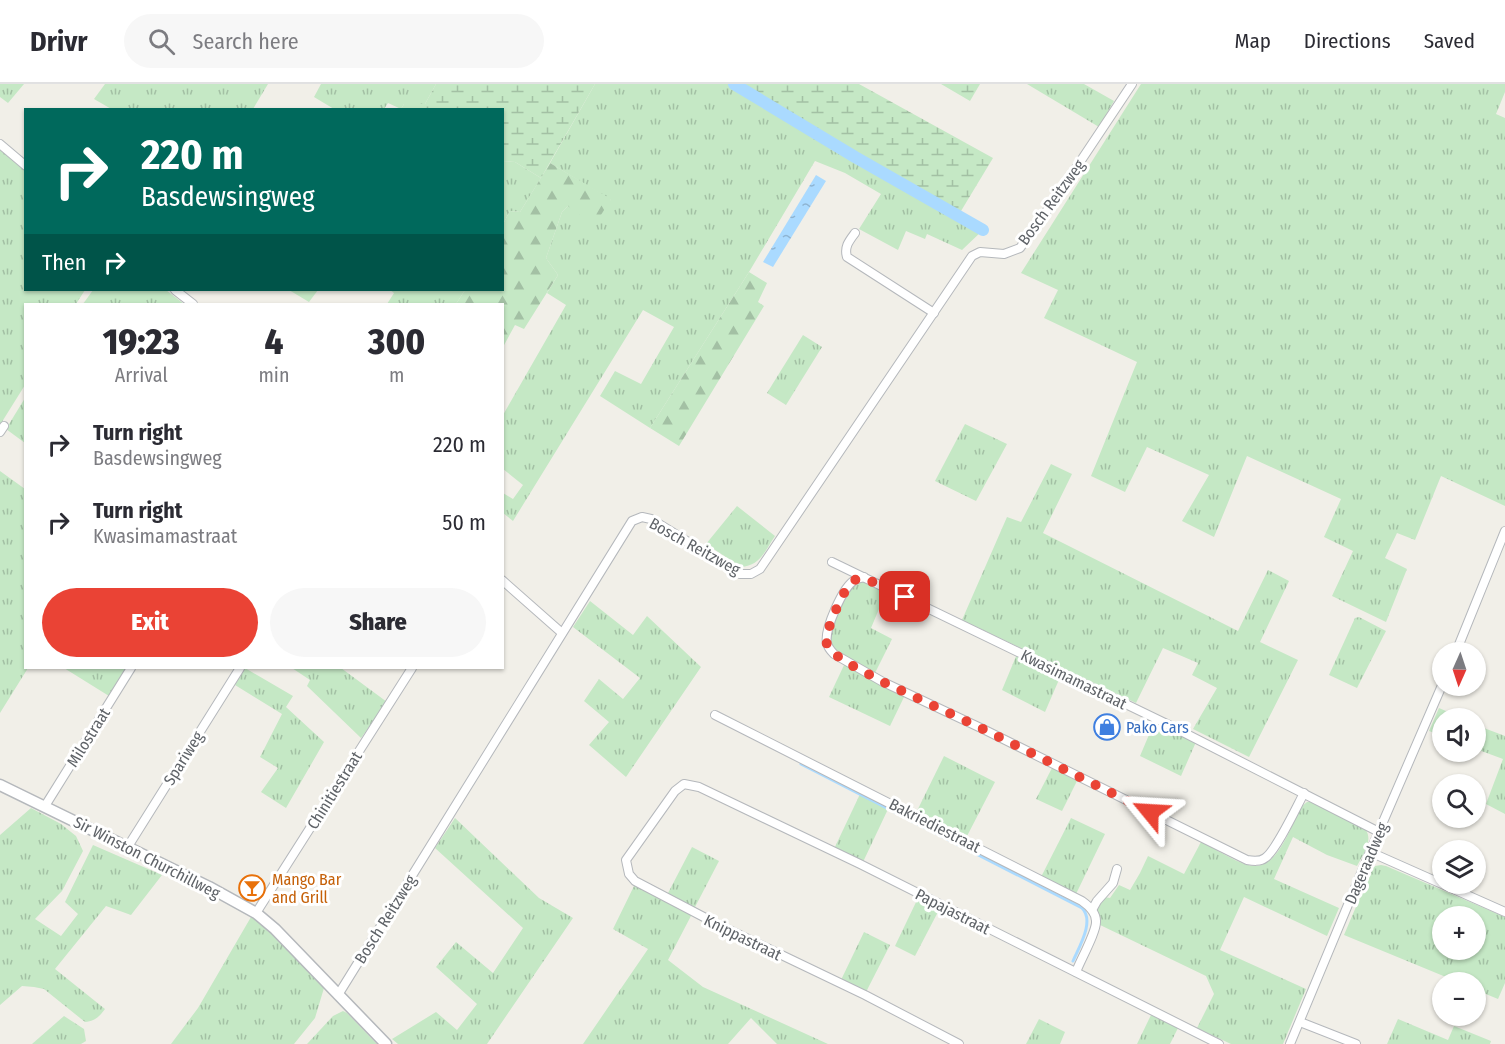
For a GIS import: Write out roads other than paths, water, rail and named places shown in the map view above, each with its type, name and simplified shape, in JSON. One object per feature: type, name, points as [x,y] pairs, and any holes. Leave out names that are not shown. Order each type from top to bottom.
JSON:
[{"type":"street","name":"Bosch Reitzweg","points":[[338,995],[632,521],[642,517],[651,519],[740,574],[751,574],[760,569],[972,256],[980,252],[1004,254],[1020,248],[1132,84]]},
{"type":"street","points":[[0,144],[24,163]]},
{"type":"street","points":[[855,233],[847,245],[845,251],[847,257],[933,313]]},
{"type":"street","points":[[176,291],[192,303]]},
{"type":"street","points":[[1460,642],[1505,531]]},
{"type":"street","name":"Kwasimamastraat","points":[[832,562],[1167,724],[1379,832]]},
{"type":"street","points":[[864,578],[854,580],[847,587],[831,620],[826,641],[828,648],[834,654],[883,682],[983,729],[1247,861],[1266,858],[1273,850],[1304,793]]},
{"type":"street","points":[[504,582],[562,633]]},
{"type":"street","name":"Milostraat","points":[[45,806],[130,669]]},
{"type":"street","name":"Spariweg","points":[[127,848],[239,669]]},
{"type":"street","name":"Chinitiestraat","points":[[256,913],[411,669]]},
{"type":"street","name":"Dageraadweg","points":[[1290,1044],[1437,696]]},
{"type":"street","name":"Bakriediestraat","points":[[715,715],[1082,901],[1092,910]]},
{"type":"street","name":"Papajastraat","points":[[684,784],[699,787],[860,864],[1219,1044]]},
{"type":"street","name":"Knippastraat","points":[[684,784],[675,790],[626,860],[629,874],[635,881],[959,1044]]},
{"type":"street","name":"Sir Winston Churchillweg","points":[[0,785],[209,887],[256,913],[275,929],[386,1044]]},
{"type":"street","points":[[1370,852],[1505,912]]},
{"type":"street","points":[[1076,972],[1094,930],[1096,921],[1092,910],[1113,883],[1118,869]]},
{"type":"street","points":[[1300,1022],[1356,1044]]},
{"type":"water","points":[[816,175],[826,181],[773,267],[763,262]]},
{"type":"waterway","points":[[734,84],[983,230]]},
{"type":"waterway","points":[[801,764],[1082,908],[1086,913],[1086,927],[1073,961]]},
{"type":"place","name":"Pako Cars","points":[[1107,727]]},
{"type":"place","name":"Mango Bar and Grill","points":[[252,888]]}]
